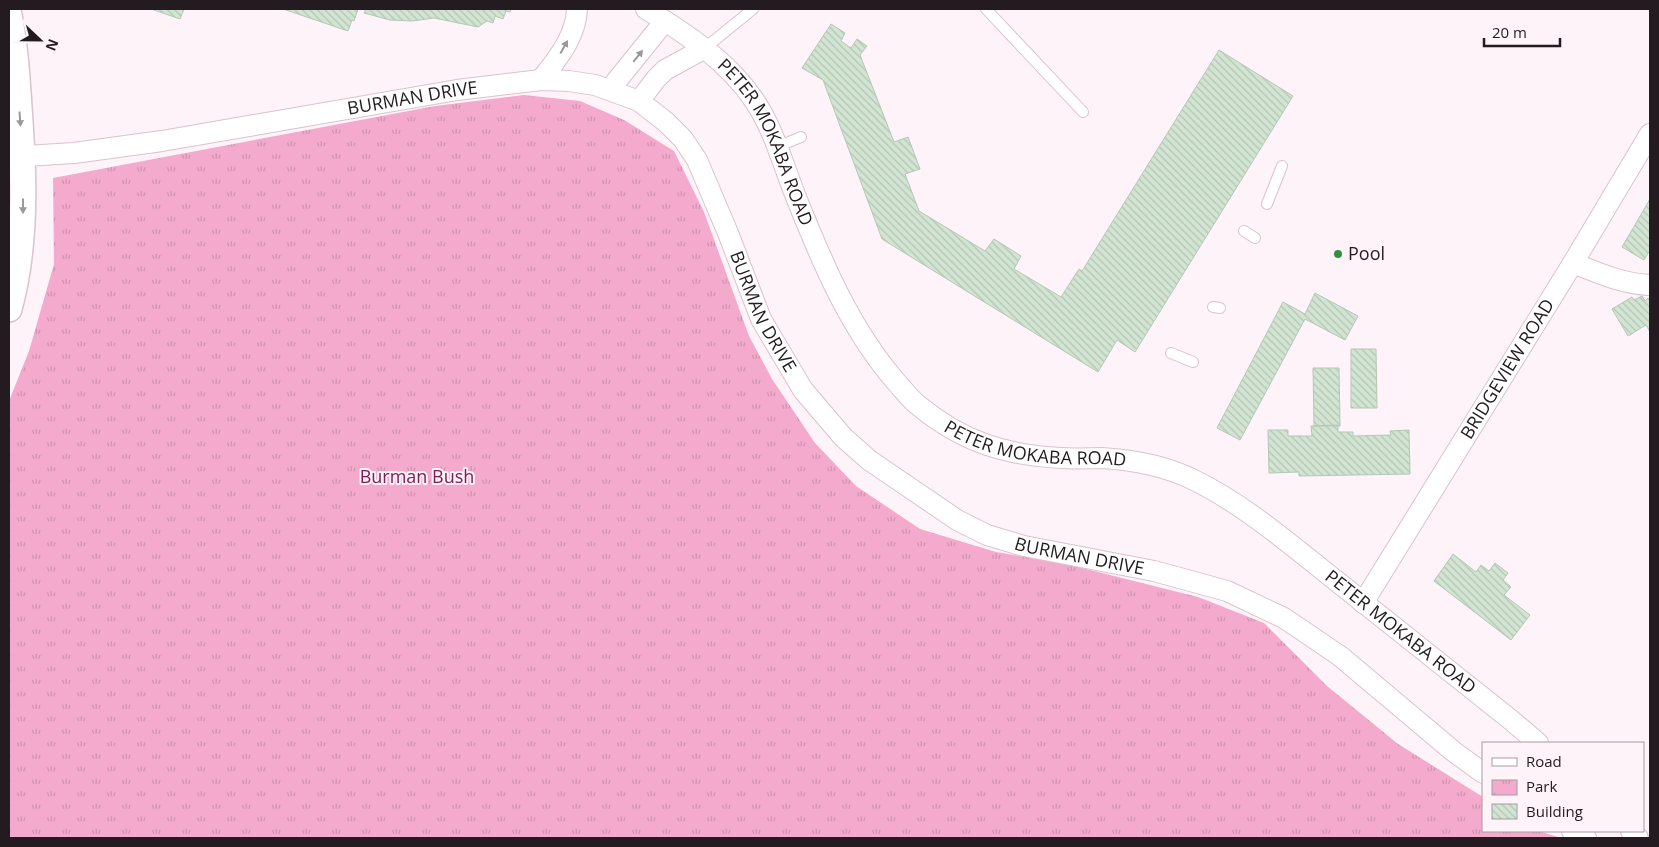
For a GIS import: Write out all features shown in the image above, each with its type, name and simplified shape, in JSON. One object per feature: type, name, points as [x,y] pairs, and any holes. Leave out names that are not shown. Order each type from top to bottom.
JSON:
[{"type":"street","points":[[541,80],[565,48],[575,24],[577,9]]},
{"type":"street","name":"PETER MOKABA ROAD","points":[[646,9],[720,60],[754,100],[770,129],[808,228],[838,294],[881,364],[916,404],[948,428],[983,445],[1019,454],[1061,458],[1106,459],[1165,468],[1195,480],[1239,506],[1294,547],[1537,742]]},
{"type":"street","points":[[9,15],[14,38],[16,157],[23,218],[16,283],[9,309]]},
{"type":"street","points":[[610,90],[664,22]]},
{"type":"street","points":[[638,100],[666,70],[705,48]]},
{"type":"street","name":"BURMAN DRIVE","points":[[16,157],[74,153],[162,141],[457,90],[541,80],[569,81],[610,90],[638,100],[684,139],[697,160],[766,326],[803,390],[843,437],[869,460],[957,520],[987,535],[1024,546],[1154,571],[1227,591],[1284,618],[1340,656],[1445,745],[1482,772]]},
{"type":"street","name":"BRIDGEVIEW ROAD","points":[[1363,603],[1650,134]]},
{"type":"street","points":[[1572,264],[1636,285],[1650,285]]},
{"type":"lane","points":[[705,48],[753,9]]},
{"type":"lane","points":[[986,9],[1083,112]]},
{"type":"lane","points":[[777,147],[801,137]]},
{"type":"lane","points":[[1267,204],[1282,166]]},
{"type":"lane","points":[[1244,231],[1254,238]]},
{"type":"lane","points":[[1171,353],[1193,362]]},
{"type":"green space","name":"Burman Bush","points":[[524,95],[580,101],[624,120],[674,151],[704,212],[749,336],[772,379],[815,443],[856,486],[920,529],[996,552],[1062,563],[1198,597],[1264,623],[1327,686],[1398,744],[1482,796],[1482,832],[1542,832],[1561,838],[9,838],[9,401],[29,351],[54,264],[53,178],[435,106]]},
{"type":"building","points":[[151,9],[184,9],[180,19]]},
{"type":"building","points":[[283,9],[358,9],[348,31]]},
{"type":"building","points":[[366,9],[511,9],[510,12],[506,11],[503,19],[495,16],[493,23],[487,21],[478,27],[434,18],[412,21],[390,20],[364,13]]},
{"type":"building","points":[[831,24],[845,33],[841,41],[851,48],[857,39],[867,46],[860,55],[894,142],[908,137],[920,169],[905,174],[919,211],[985,251],[994,239],[1021,256],[1014,269],[1061,297],[1079,269],[1082,271],[1219,50],[1293,96],[1135,352],[1117,340],[1098,372],[882,239],[823,80],[802,68]]},
{"type":"building","points":[[1650,199],[1650,250],[1644,260],[1622,247]]},
{"type":"building","points":[[1315,293],[1358,316],[1345,340],[1305,319],[1240,440],[1217,428],[1283,302],[1305,314]]},
{"type":"building","points":[[1642,296],[1645,301],[1648,298],[1650,301],[1650,332],[1646,325],[1628,336],[1612,309],[1632,297],[1634,300]]},
{"type":"building","points":[[1351,349],[1376,349],[1377,408],[1351,408]]},
{"type":"building","points":[[1313,368],[1339,368],[1340,426],[1314,426]]},
{"type":"building","points":[[1338,425],[1338,432],[1353,432],[1353,436],[1391,435],[1390,431],[1409,430],[1410,474],[1299,476],[1299,472],[1269,473],[1268,430],[1288,430],[1288,436],[1312,436],[1311,426]]},
{"type":"building","points":[[1453,554],[1476,572],[1481,565],[1489,571],[1495,563],[1508,573],[1503,580],[1511,587],[1504,595],[1530,615],[1511,640],[1434,581]]},
{"type":"place","name":"Pool","points":[[1338,254]]}]
